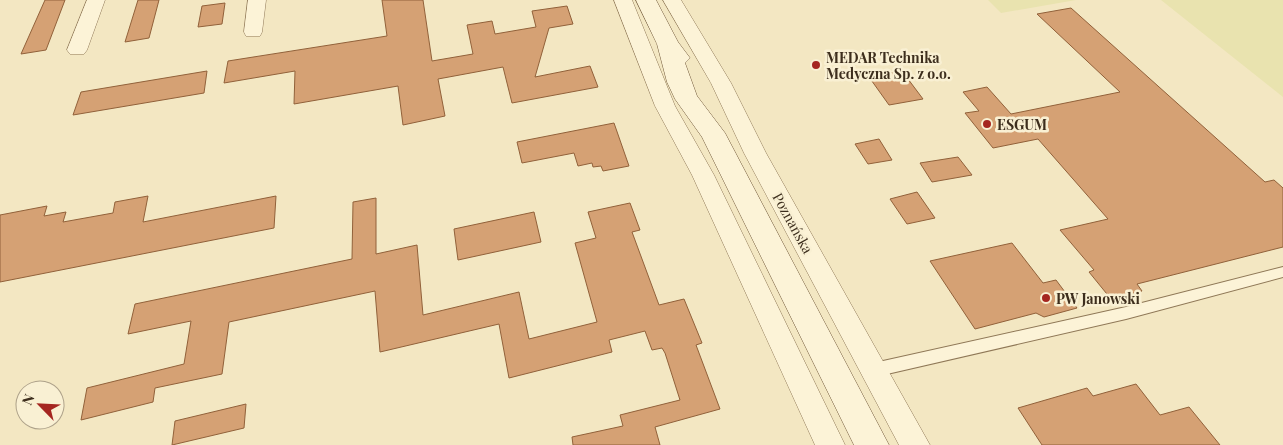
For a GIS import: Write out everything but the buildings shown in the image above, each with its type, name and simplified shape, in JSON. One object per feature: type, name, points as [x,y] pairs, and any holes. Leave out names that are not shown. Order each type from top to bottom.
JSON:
[{"type":"main road","points":[[646,0],[668,44],[679,82],[687,98],[713,133],[872,445]]},
{"type":"street","points":[[77,50],[96,0]]},
{"type":"street","points":[[254,32],[257,0]]},
{"type":"street","points":[[623,0],[665,106],[703,175],[830,445]]},
{"type":"street","name":"Poznańska","points":[[672,0],[719,78],[755,152],[915,445]]},
{"type":"lane","points":[[874,370],[1126,313],[1283,272]]},
{"type":"shaded area","points":[[988,0],[1076,0],[1001,13]]},
{"type":"shaded area","points":[[1161,0],[1283,0],[1283,97],[1273,89]]},
{"type":"place","name":"MEDAR Technika Medyczna Sp. z o.o.","points":[[816,65]]},
{"type":"place","name":"ESGUM","points":[[987,124]]},
{"type":"place","name":"PW Janowski","points":[[1046,298]]}]
